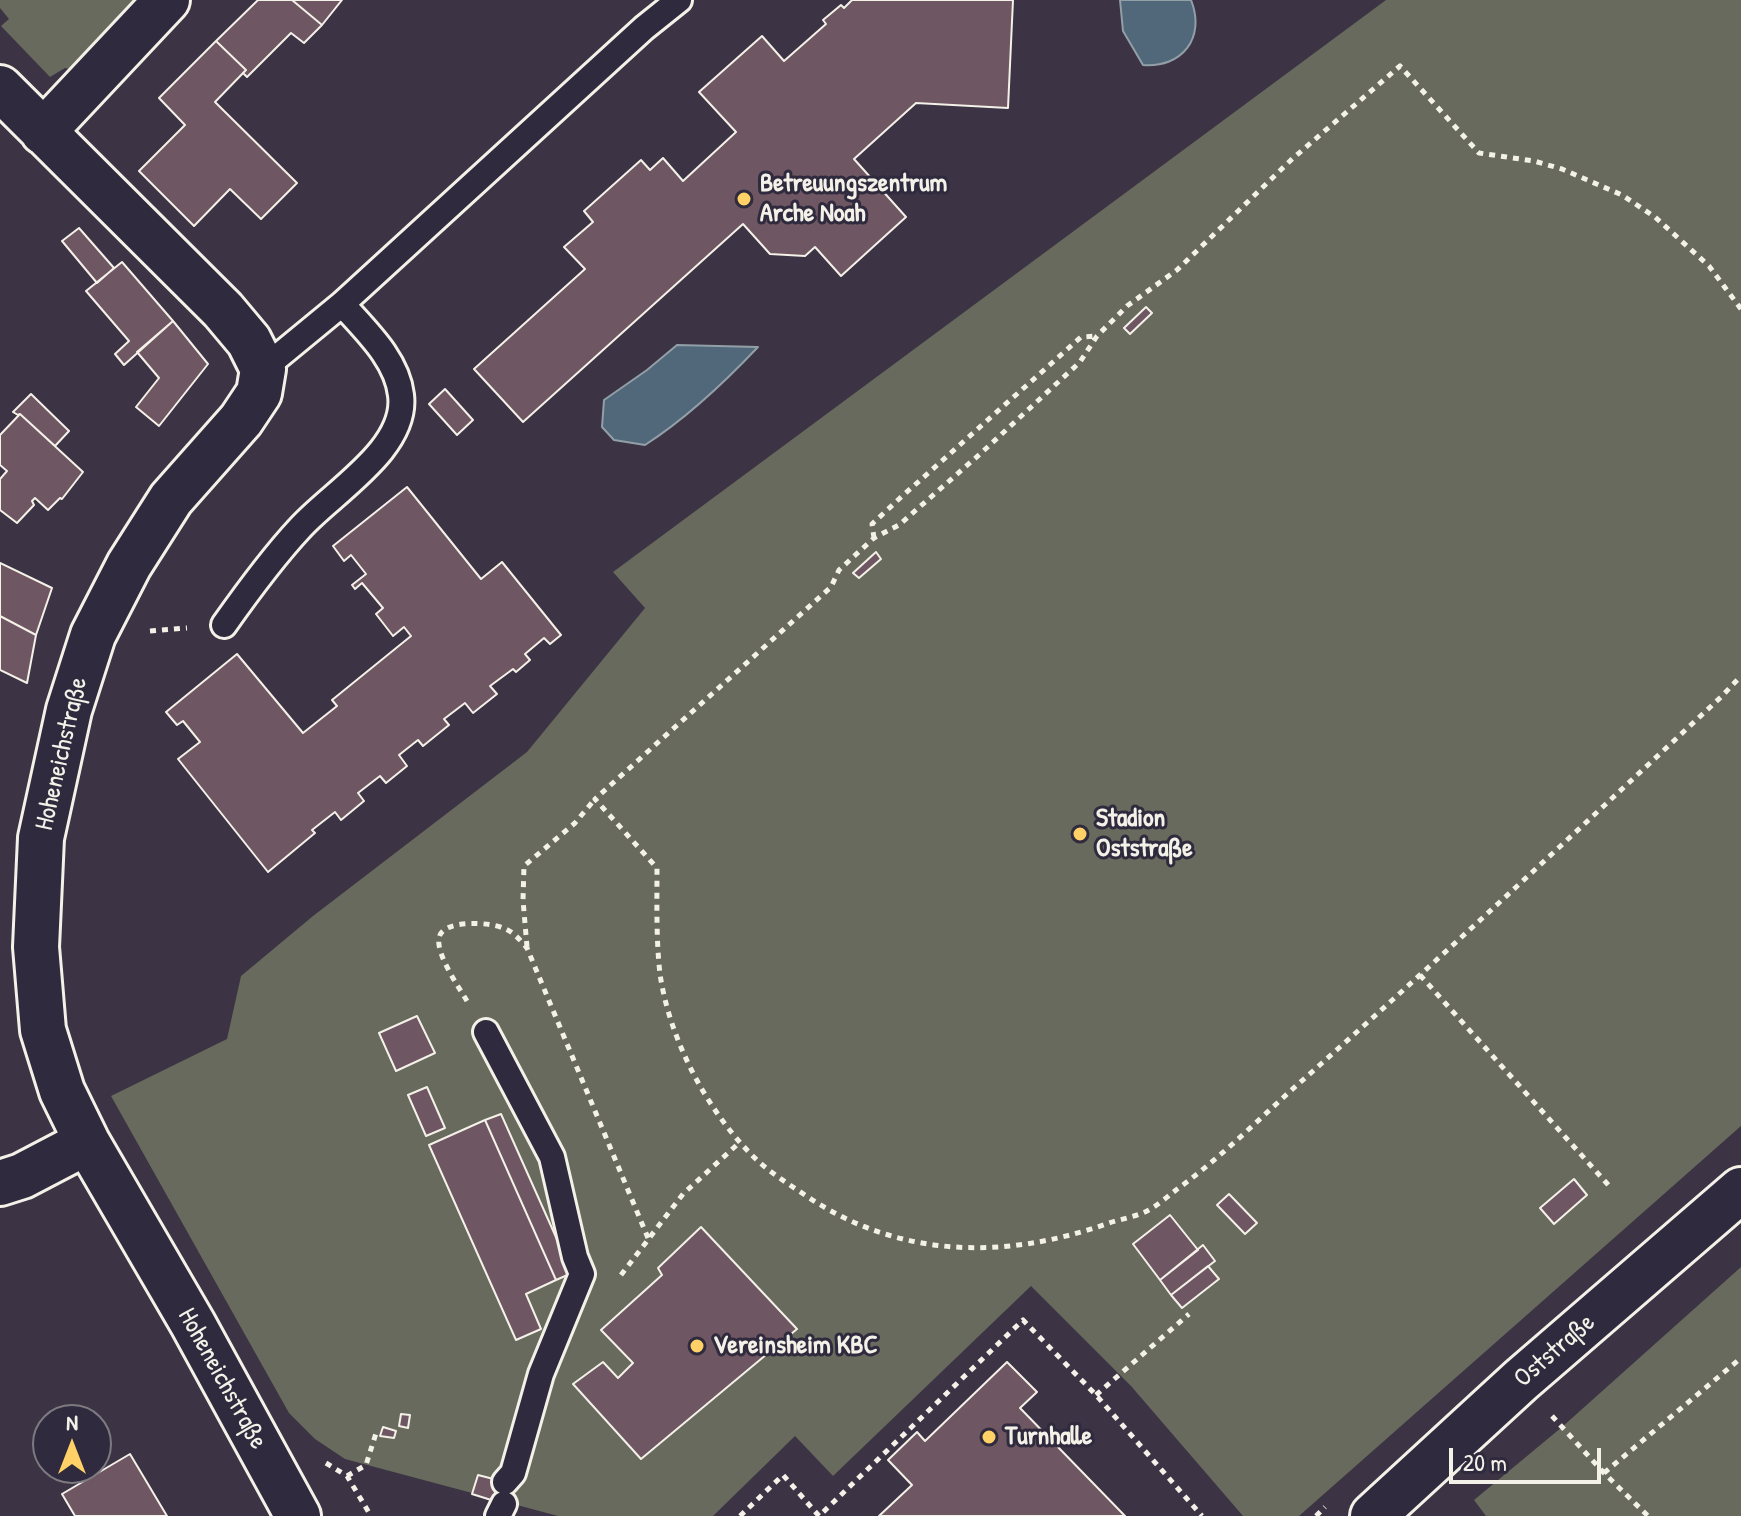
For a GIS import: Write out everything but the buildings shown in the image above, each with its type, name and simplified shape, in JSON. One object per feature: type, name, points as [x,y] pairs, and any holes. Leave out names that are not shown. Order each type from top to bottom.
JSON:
[{"type":"street","points":[[43,132],[167,0]]},
{"type":"street","points":[[0,88],[223,310],[249,341],[263,369]]},
{"type":"street","name":"Hoheneichstraße","points":[[263,369],[259,393],[241,420],[171,499],[129,565],[93,635],[69,710],[41,838],[36,947],[43,1030],[62,1091],[87,1142],[193,1324],[298,1516]]},
{"type":"street","points":[[0,1183],[22,1176],[87,1142]]},
{"type":"street","name":"Oststraße","points":[[1373,1516],[1521,1380],[1741,1190]]},
{"type":"lane","points":[[263,369],[342,304],[632,38],[679,0]]},
{"type":"lane","points":[[224,625],[261,573],[302,525],[373,460],[394,432],[402,398],[395,370],[342,304]]},
{"type":"lane","points":[[486,1032],[552,1157],[575,1257],[582,1274],[541,1374],[502,1501]]},
{"type":"path","points":[[527,948],[524,866],[575,823],[595,799],[831,587],[839,570],[874,538],[899,525],[1080,362],[1097,336],[1127,306],[1177,270],[1291,160],[1400,66],[1479,153],[1534,161],[1562,169],[1622,195],[1655,217],[1709,266],[1741,309]]},
{"type":"path","points":[[874,538],[872,524],[899,499],[1081,337],[1097,336]]},
{"type":"path","points":[[93,635],[224,625]]},
{"type":"path","points":[[595,799],[657,868],[658,953],[668,1008],[697,1077],[740,1142],[771,1172],[819,1205],[860,1227],[930,1245],[976,1248],[1030,1245],[1080,1233],[1147,1211],[1201,1172],[1420,975],[1741,676]]},
{"type":"path","points":[[486,1032],[440,952],[438,939],[441,932],[461,924],[480,923],[504,928],[527,948],[648,1238]]},
{"type":"path","points":[[1420,975],[1611,1188]]},
{"type":"path","points":[[683,1194],[740,1142]]},
{"type":"path","points":[[1096,1395],[1189,1314]]},
{"type":"path","points":[[740,1516],[783,1475],[819,1516],[1023,1320],[1096,1395],[1202,1516]]},
{"type":"path","points":[[1604,1473],[1741,1358]]},
{"type":"path","points":[[1548,1411],[1648,1516]]},
{"type":"path","points":[[347,1476],[366,1465],[377,1430]]},
{"type":"green space","points":[[0,0],[141,0],[75,70],[65,68],[50,77],[1,26],[9,19],[0,8]]},
{"type":"green space","name":"Stadion Oststraße","points":[[1386,0],[1741,0],[1741,1126],[1299,1516],[1243,1516],[1131,1386],[1031,1286],[833,1476],[795,1436],[713,1516],[558,1516],[345,1459],[315,1439],[289,1413],[111,1096],[227,1039],[241,976],[313,916],[527,752],[645,608],[613,572]]},
{"type":"green space","points":[[1741,1267],[1741,1516],[1486,1516],[1474,1500],[1562,1427]]},
{"type":"water","points":[[1120,0],[1191,0],[1195,27],[1187,48],[1169,61],[1143,65],[1123,31]]},
{"type":"water","points":[[677,345],[758,347],[704,400],[645,445],[614,440],[602,427],[604,400]]},
{"type":"place","name":"Betreuungszentrum Arche Noah","points":[[744,199]]},
{"type":"place","name":"Stadion Oststraße","points":[[1080,834]]},
{"type":"place","name":"Vereinsheim KBC","points":[[697,1346]]},
{"type":"place","name":"Turnhalle","points":[[989,1437]]}]
